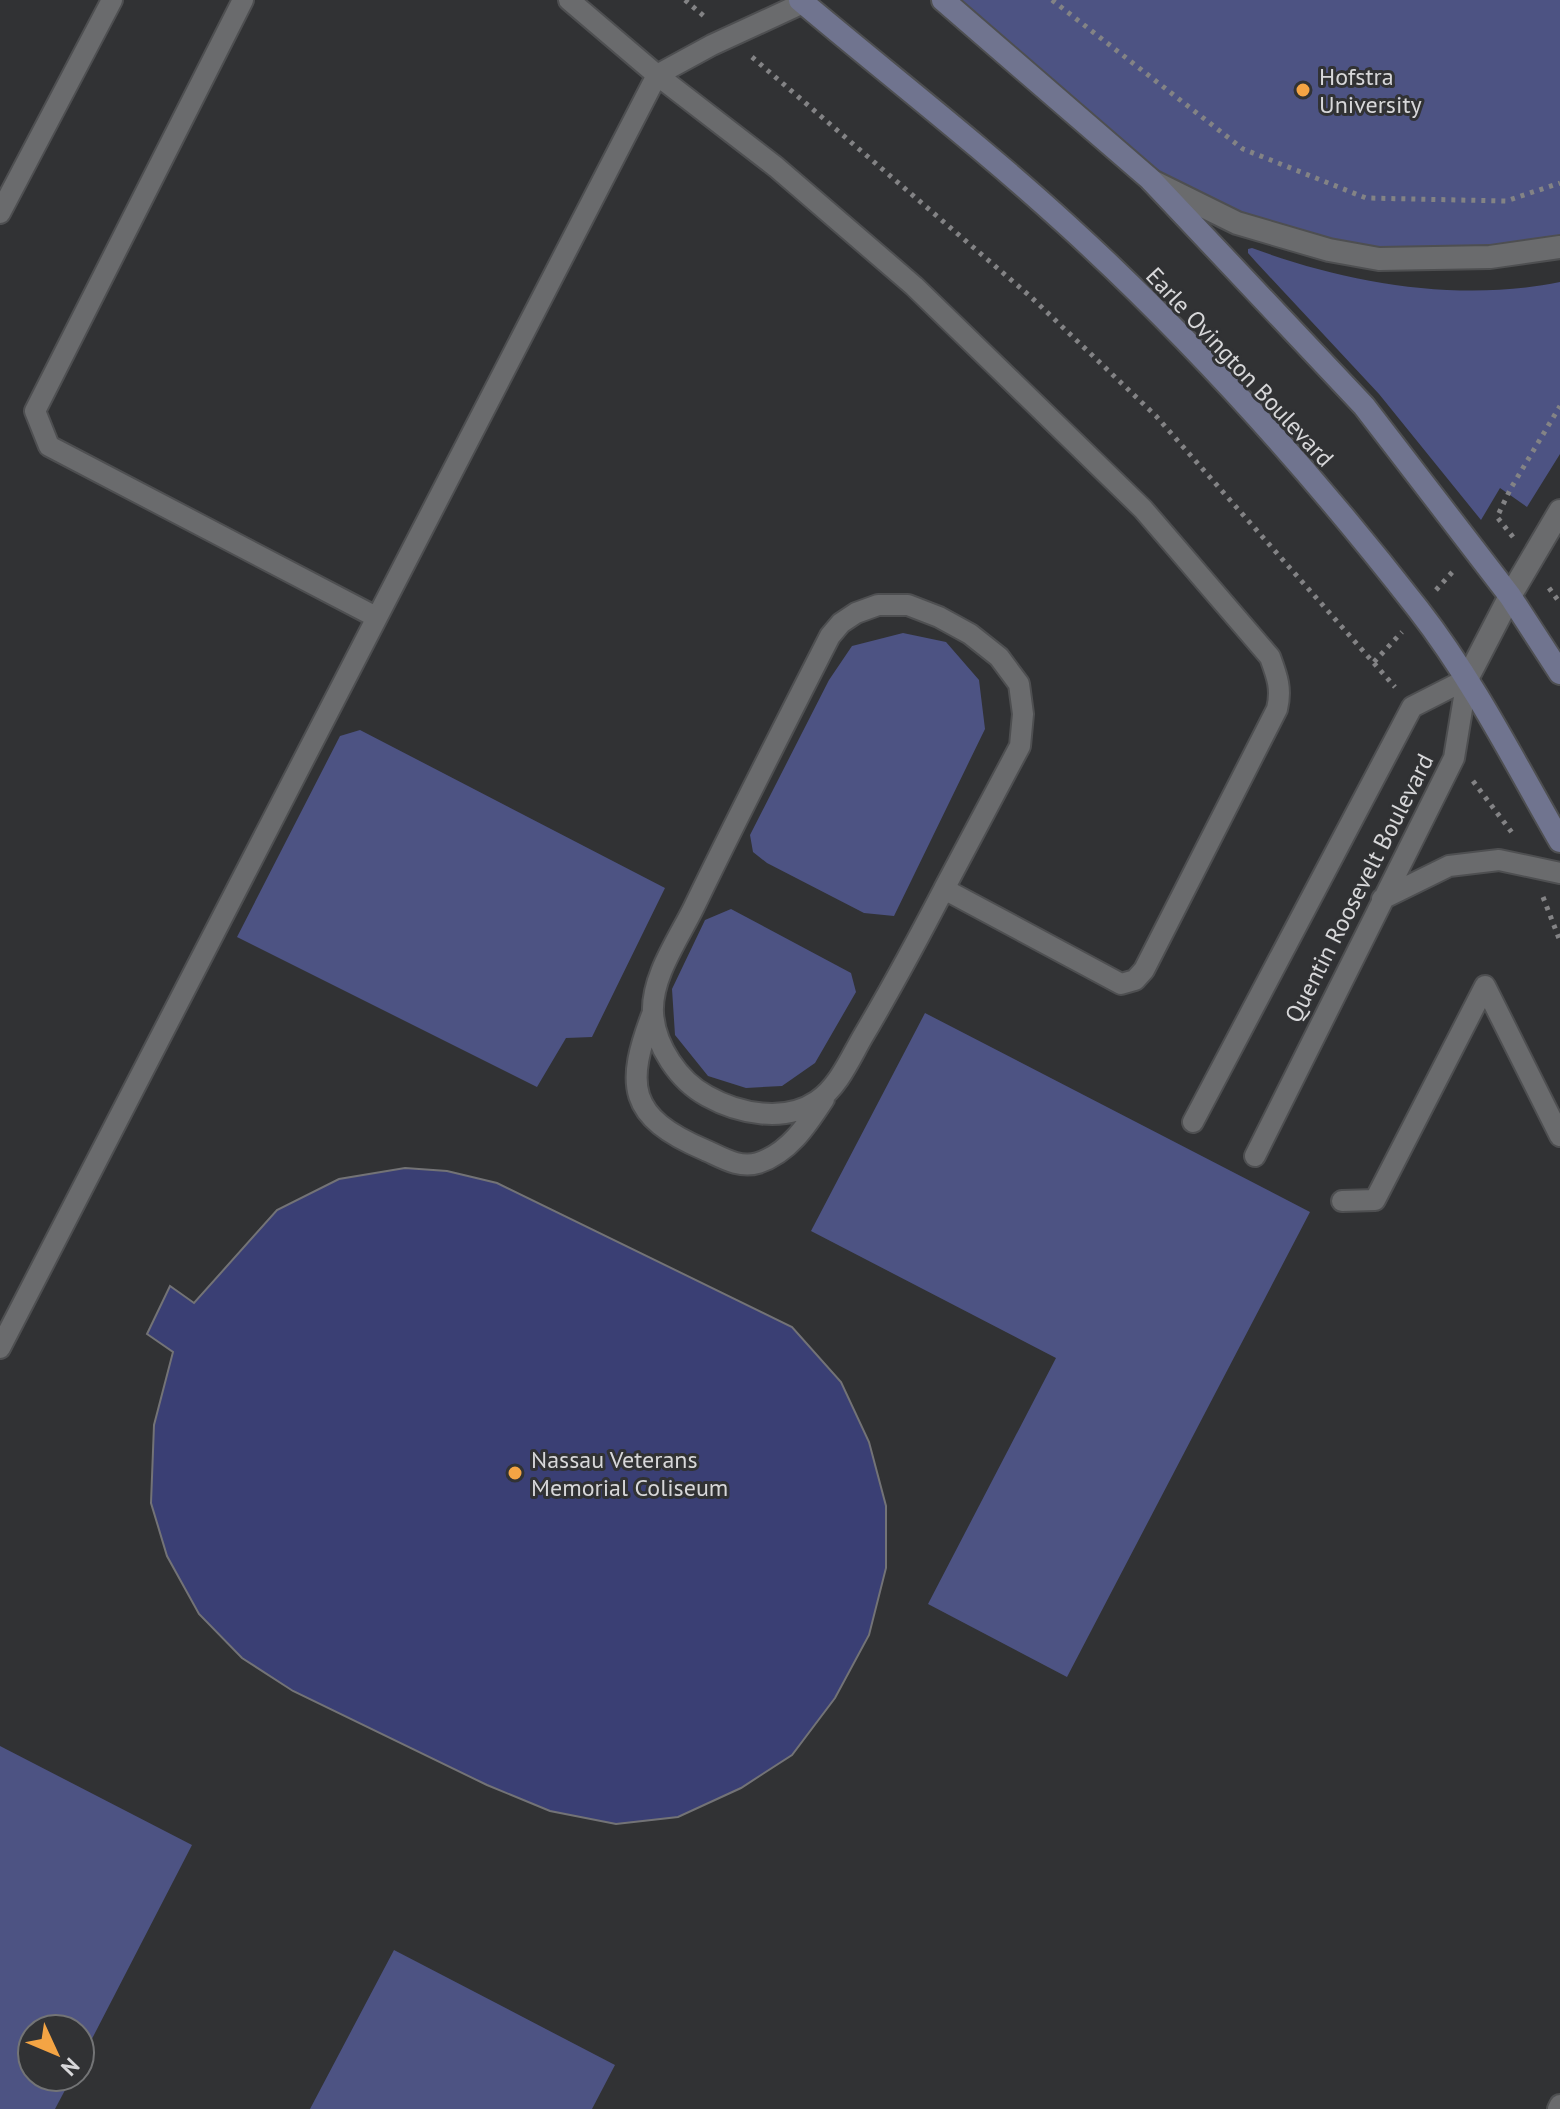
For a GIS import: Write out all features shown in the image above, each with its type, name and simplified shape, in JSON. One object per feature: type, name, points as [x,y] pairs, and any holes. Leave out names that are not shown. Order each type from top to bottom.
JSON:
[{"type":"main road","points":[[943,0],[1150,179],[1364,406],[1510,596],[1560,673]]},
{"type":"main road","name":"Earle Ovington Boulevard","points":[[801,1],[1067,225],[1177,330],[1306,474],[1401,588],[1467,679],[1560,841]]},
{"type":"street","points":[[1150,179],[1237,223],[1329,250],[1379,259],[1490,257],[1560,247]]},
{"type":"street","name":"Quentin Roosevelt Boulevard","points":[[1467,679],[1510,596],[1560,511]]},
{"type":"lane","points":[[0,213],[112,0]]},
{"type":"lane","points":[[243,0],[35,411],[49,446],[376,617]]},
{"type":"lane","points":[[569,0],[657,75],[776,167],[904,277],[1143,509],[1270,657],[1281,694],[1277,709],[1144,970],[1135,980],[1121,984],[944,889]]},
{"type":"lane","points":[[0,1348],[657,75],[801,1]]},
{"type":"lane","points":[[878,605],[908,605],[970,634],[999,657],[1019,684],[1023,714],[1020,746],[944,889],[901,973],[831,1088],[809,1121],[783,1150],[749,1165],[729,1161],[669,1131],[646,1110],[640,1100],[635,1069],[661,976],[830,636],[841,623],[856,613],[878,605]]},
{"type":"lane","points":[[1193,1122],[1412,707],[1467,679]]},
{"type":"lane","name":"Quentin Roosevelt Boulevard","points":[[1255,1156],[1454,758],[1467,679]]},
{"type":"lane","points":[[1382,899],[1449,866],[1499,860],[1560,873]]},
{"type":"lane","points":[[1342,1201],[1375,1200],[1485,986],[1560,1136]]},
{"type":"lane","points":[[653,1012],[663,1050],[685,1081],[707,1096],[753,1113],[778,1114],[797,1111],[817,1101],[831,1088]]},
{"type":"path","points":[[685,0],[715,24]]},
{"type":"path","points":[[1052,0],[1243,149],[1366,198],[1506,201],[1560,183]]},
{"type":"path","points":[[757,61],[1031,297],[1156,416],[1396,688]]},
{"type":"path","points":[[1512,535],[1497,517],[1560,406]]},
{"type":"path","points":[[1374,662],[1391,644]]},
{"type":"path","points":[[1471,778],[1518,844]]},
{"type":"path","points":[[1544,899],[1560,941]]},
{"type":"shaded area","name":"Hofstra University","points":[[943,0],[1560,0],[1560,247],[1329,250],[1150,179]]},
{"type":"shaded area","points":[[1248,249],[1326,271],[1404,286],[1483,290],[1560,282],[1560,454],[1527,507],[1500,488],[1481,520],[1379,394],[1248,253]]},
{"type":"shaded area","points":[[903,633],[946,642],[979,680],[985,729],[894,916],[864,913],[767,863],[753,852],[750,835],[829,680],[852,646]]},
{"type":"shaded area","points":[[360,730],[665,888],[592,1037],[566,1038],[537,1087],[237,937],[340,736]]},
{"type":"shaded area","points":[[731,909],[851,973],[856,992],[815,1063],[782,1086],[746,1088],[708,1076],[675,1035],[672,989],[705,920]]},
{"type":"shaded area","points":[[925,1013],[1310,1212],[1067,1677],[928,1604],[1056,1358],[811,1231]]},
{"type":"shaded area","points":[[0,1746],[192,1845],[96,2031],[96,2013],[16,2013],[16,2093],[64,2093],[55,2109],[0,2109]]},
{"type":"shaded area","points":[[394,1950],[615,2065],[592,2109],[310,2109]]},
{"type":"building","name":"Nassau Veterans Memorial Coliseum","points":[[405,1168],[447,1171],[497,1183],[792,1327],[841,1382],[869,1442],[886,1506],[886,1568],[869,1635],[835,1698],[792,1755],[741,1788],[678,1817],[616,1824],[550,1811],[487,1785],[293,1691],[242,1658],[199,1614],[167,1556],[151,1503],[154,1425],[173,1352],[147,1334],[170,1286],[194,1303],[277,1210],[339,1179]]},
{"type":"place","name":"Hofstra University","points":[[1303,90]]},
{"type":"place","name":"Nassau Veterans Memorial Coliseum","points":[[515,1473]]}]
